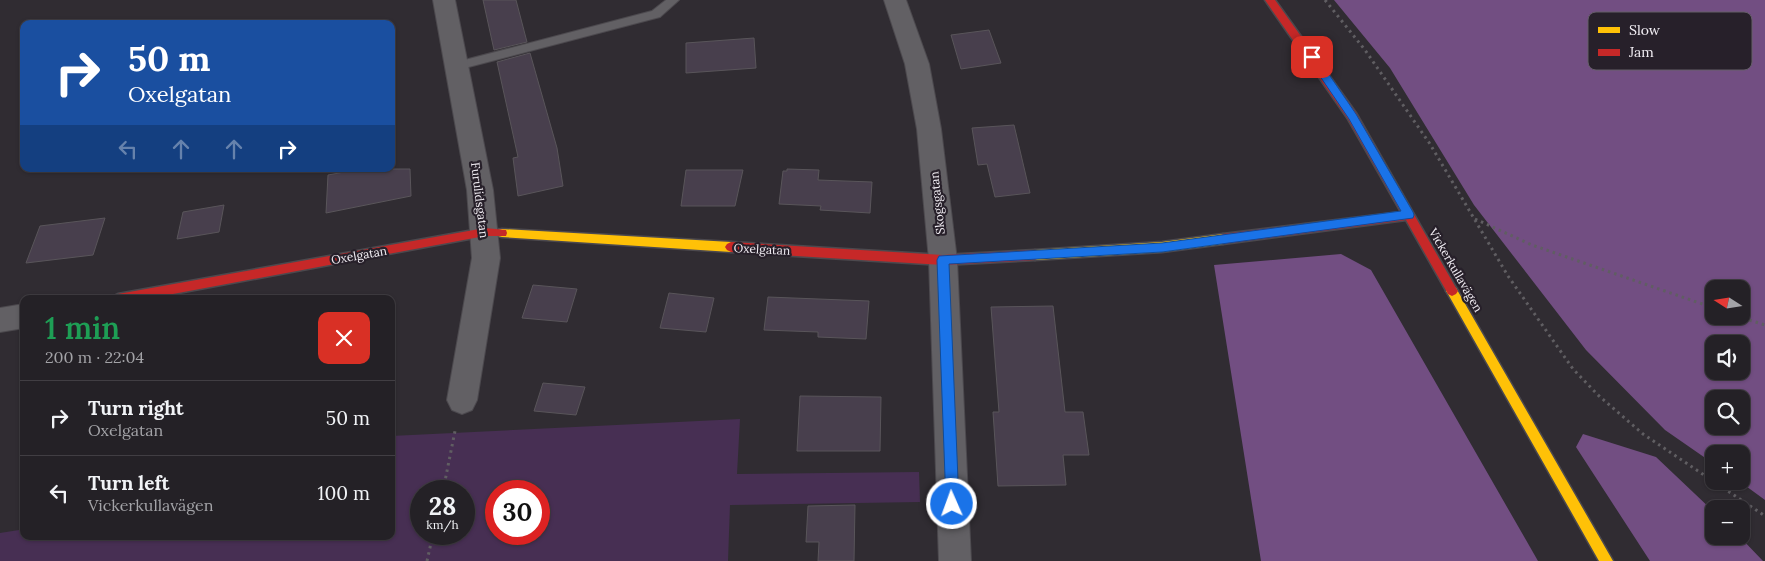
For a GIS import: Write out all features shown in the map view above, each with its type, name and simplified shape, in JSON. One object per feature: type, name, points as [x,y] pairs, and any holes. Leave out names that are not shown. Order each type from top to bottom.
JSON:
[{"type":"street","name":"Furulidsgatan","points":[[444,0],[480,190],[485,232],[486,258],[462,400]]},
{"type":"street","name":"Skogsgatan","points":[[895,0],[917,64],[929,129],[943,260],[955,561]]},
{"type":"street","name":"Vickerkullavägen","points":[[1270,0],[1291,27],[1352,116],[1606,561]]},
{"type":"street","name":"Oxelgatan","points":[[140,295],[485,232],[943,260],[1162,247],[1409,215]]},
{"type":"street","points":[[0,320],[20,317]]},
{"type":"lane","points":[[457,66],[656,14],[674,0]]},
{"type":"path","points":[[1325,0],[1365,50],[1430,144],[1540,324],[1573,369],[1598,395],[1643,434],[1765,516]]},
{"type":"path","points":[[1474,218],[1503,234],[1566,257],[1666,289],[1705,304]]},
{"type":"path","points":[[1750,320],[1765,325]]},
{"type":"path","points":[[445,480],[462,400]]},
{"type":"path","points":[[427,561],[431,545]]},
{"type":"shaded area","points":[[1334,0],[1765,0],[1765,500],[1750,489],[1750,445],[1705,445],[1705,458],[1665,430],[1586,350],[1474,205],[1390,68]]},
{"type":"shaded area","points":[[1341,254],[1371,270],[1538,561],[1261,561],[1214,265]]},
{"type":"shaded area","points":[[740,419],[737,474],[919,472],[920,502],[730,505],[728,561],[0,561],[0,533],[20,528],[20,540],[395,540],[395,436]]},
{"type":"shaded area","points":[[1583,434],[1656,457],[1705,503],[1705,545],[1748,545],[1763,561],[1650,561],[1576,447]]},
{"type":"building","points":[[483,0],[516,0],[527,42],[494,50]]},
{"type":"building","points":[[989,30],[1001,63],[961,69],[951,35]]},
{"type":"building","points":[[754,38],[756,68],[686,73],[686,43]]},
{"type":"building","points":[[530,53],[557,148],[563,186],[518,196],[513,158],[518,157],[497,62]]},
{"type":"building","points":[[1014,125],[1030,193],[995,197],[987,164],[978,165],[972,128]]},
{"type":"building","points":[[395,169],[410,169],[411,196],[326,213],[328,175],[344,172],[395,172]]},
{"type":"building","points":[[787,169],[819,170],[818,180],[872,182],[870,213],[820,210],[821,206],[779,204],[783,171],[787,171]]},
{"type":"building","points":[[686,170],[743,170],[735,206],[681,206]]},
{"type":"building","points":[[224,205],[219,232],[177,239],[183,212]]},
{"type":"building","points":[[105,218],[93,255],[26,263],[40,226]]},
{"type":"building","points":[[533,285],[577,289],[567,322],[522,318]]},
{"type":"building","points":[[669,293],[714,298],[706,332],[660,328]]},
{"type":"building","points":[[768,297],[869,301],[866,339],[818,337],[818,332],[764,330]]},
{"type":"building","points":[[1053,306],[1065,412],[1083,412],[1089,455],[1063,455],[1066,485],[998,486],[993,412],[999,412],[991,307]]},
{"type":"building","points":[[543,383],[585,387],[576,415],[534,411]]},
{"type":"building","points":[[800,396],[881,397],[880,451],[797,451]]},
{"type":"building","points":[[855,505],[854,561],[818,561],[819,542],[806,542],[808,506]]},
{"type":"traffic: slow","points":[[502,233],[731,247]]},
{"type":"traffic: slow","points":[[1035,255],[1162,247],[1223,239]]},
{"type":"traffic: slow","points":[[1452,291],[1606,561]]},
{"type":"traffic: jam","points":[[1270,0],[1352,116],[1452,291]]},
{"type":"traffic: jam","points":[[1223,239],[1409,215]]},
{"type":"traffic: jam","points":[[140,295],[485,232],[502,233]]},
{"type":"traffic: jam","points":[[731,247],[943,260],[1035,255]]},
{"type":"route","points":[[952,504],[943,260],[1162,247],[1409,215],[1352,116],[1312,57]]}]
